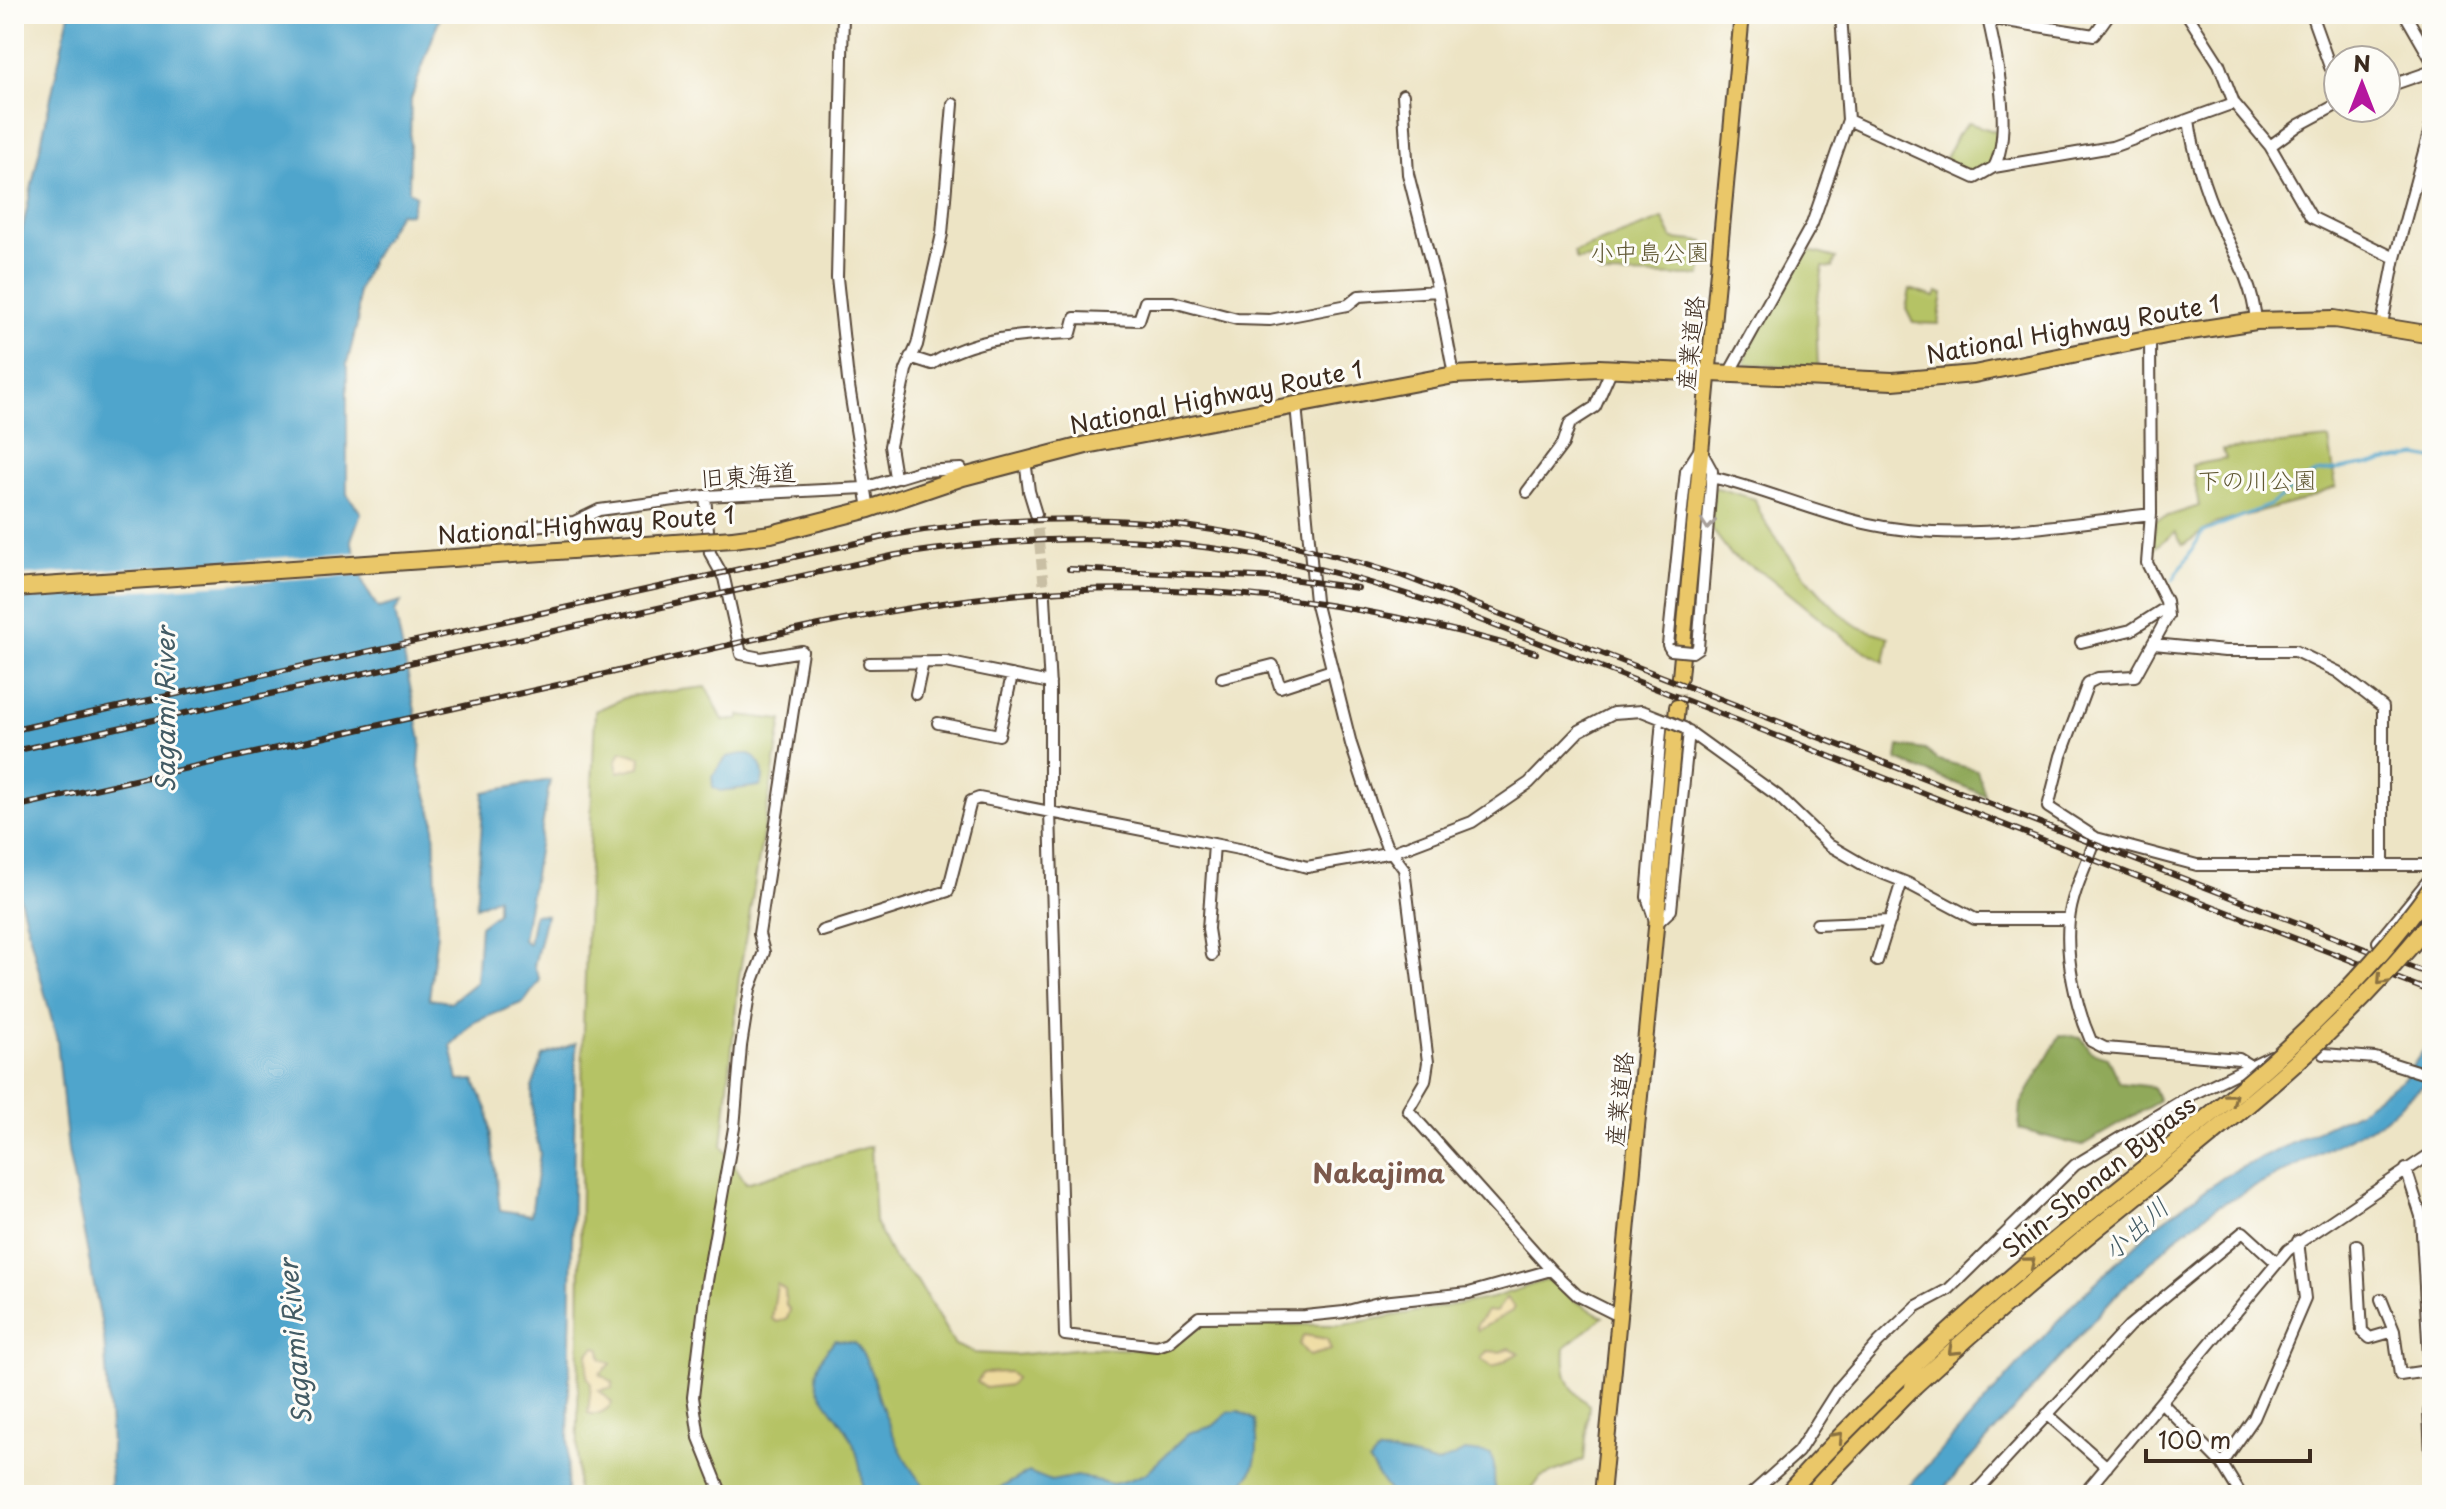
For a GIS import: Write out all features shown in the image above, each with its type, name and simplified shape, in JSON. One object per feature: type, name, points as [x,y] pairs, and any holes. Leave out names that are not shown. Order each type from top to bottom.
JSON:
[{"type":"highway","name":"National Highway Route 1","points":[[14,588],[771,534],[869,509],[1025,460],[1454,375],[1503,370],[1612,368],[1853,380],[1938,378],[2256,321],[2320,319],[2382,324],[2432,335]]},
{"type":"highway","name":"Shin-Shonan Bypass","points":[[1786,1495],[1869,1405],[1989,1296],[2293,1046],[2363,975],[2432,887]]},
{"type":"highway","name":"Shin-Shonan Bypass","points":[[1808,1495],[1913,1387],[2010,1298],[2290,1071],[2369,994],[2432,920]]},
{"type":"main road","name":"産業道路","points":[[1680,677],[1742,14]]},
{"type":"main road","name":"産業道路","points":[[1602,1495],[1677,707]]},
{"type":"street","points":[[843,14],[837,278],[869,509]]},
{"type":"street","points":[[1728,375],[1812,224],[1848,120],[1841,14]]},
{"type":"street","points":[[1994,167],[2000,145],[1998,63],[1987,16],[2094,35],[2109,14]]},
{"type":"street","points":[[2187,14],[2219,64],[2234,103],[2270,146],[2311,217],[2395,258]]},
{"type":"street","points":[[2311,14],[2322,45]]},
{"type":"street","points":[[2405,14],[2432,61]]},
{"type":"street","points":[[2402,81],[2432,71]]},
{"type":"street","points":[[1403,95],[1408,174],[1438,291],[1454,375]]},
{"type":"street","points":[[1848,120],[1975,178],[1994,167],[2112,147],[2234,103]]},
{"type":"street","points":[[895,477],[890,446],[942,234],[953,104]]},
{"type":"street","points":[[2270,146],[2322,113]]},
{"type":"street","points":[[2189,120],[2194,157],[2218,219],[2252,287],[2256,321]]},
{"type":"street","points":[[2382,324],[2395,258],[2432,122]]},
{"type":"street","points":[[910,357],[932,364],[956,348],[1013,337],[1071,333],[1075,318],[1139,320],[1145,302],[1173,302],[1237,319],[1270,320],[1348,305],[1359,296],[1438,291]]},
{"type":"street","points":[[2150,338],[2151,514],[2147,563],[2168,616],[2135,676],[2098,678],[2088,683],[2061,756],[2048,807],[2096,838],[2197,865],[2432,865]]},
{"type":"street","points":[[1527,492],[1563,444],[1570,423],[1595,407],[1605,378],[1612,368]]},
{"type":"street","points":[[1296,405],[1315,601],[1375,817],[1386,845],[1404,869],[1428,1062],[1425,1081],[1408,1110],[1551,1270],[1577,1295],[1619,1316]]},
{"type":"street","points":[[1700,449],[1712,477],[1698,648],[1692,652],[1671,650],[1668,645],[1686,471],[1700,449]]},
{"type":"street","points":[[1025,460],[1036,514]]},
{"type":"street","name":"旧東海道","points":[[532,526],[574,522],[599,510],[705,496],[864,488],[895,477],[940,468],[961,469],[963,477]]},
{"type":"street","points":[[1712,477],[1867,524],[1911,529],[1988,530],[2151,514]]},
{"type":"street","points":[[705,496],[710,553],[724,578],[741,654],[761,658],[802,651],[759,934],[764,952],[750,989],[743,1031],[734,1128],[707,1281],[693,1397],[699,1438],[722,1495]]},
{"type":"street","points":[[1045,597],[1050,683],[1050,811],[1065,1335],[1157,1346],[1169,1342],[1199,1317],[1305,1316],[1344,1312],[1393,1300],[1469,1293],[1551,1270]]},
{"type":"street","points":[[2081,642],[2131,630],[2167,607]]},
{"type":"street","points":[[2154,644],[2225,651],[2295,651],[2338,672],[2383,707],[2383,865]]},
{"type":"street","points":[[916,694],[923,662]]},
{"type":"street","points":[[869,663],[946,662],[1050,683]]},
{"type":"street","points":[[1222,678],[1273,665],[1280,687],[1332,670]]},
{"type":"street","points":[[938,723],[999,735],[1012,675]]},
{"type":"street","points":[[822,931],[948,891],[971,801],[979,798],[1214,844],[1307,867],[1393,852],[1472,822],[1529,783],[1579,731],[1623,710],[1642,711],[1687,730],[1778,796],[1836,850],[1975,919],[2069,919]]},
{"type":"street","points":[[1663,719],[1647,897],[1656,924],[1671,910],[1687,730]]},
{"type":"street","points":[[2096,838],[2069,919],[2068,943],[2081,1019],[2091,1041],[2105,1048],[2239,1059],[2249,1065]]},
{"type":"street","points":[[1212,955],[1208,929],[1214,844]]},
{"type":"street","points":[[2378,942],[2432,876]]},
{"type":"street","points":[[1877,961],[1902,881]]},
{"type":"street","points":[[1817,924],[1890,921]]},
{"type":"street","points":[[2324,1054],[2375,1058],[2432,1076]]},
{"type":"street","points":[[1750,1495],[1798,1452],[1838,1389],[1879,1342],[1917,1306],[1949,1289],[2057,1180],[2094,1152],[2249,1065],[2271,1056]]},
{"type":"street","points":[[2083,1495],[2298,1241],[2432,1153]]},
{"type":"street","points":[[2406,1169],[2426,1214],[2427,1371],[2432,1479]]},
{"type":"street","points":[[1973,1495],[2129,1326],[2243,1232],[2277,1263]]},
{"type":"street","points":[[2222,1464],[2254,1418],[2305,1299],[2298,1241]]},
{"type":"street","points":[[2357,1245],[2362,1331],[2370,1338],[2394,1331]]},
{"type":"street","points":[[2381,1299],[2394,1331],[2400,1375],[2427,1371]]},
{"type":"street","points":[[2161,1402],[2222,1464],[2241,1495]]},
{"type":"street","points":[[2047,1414],[2107,1467]]},
{"type":"green space","points":[[1968,123],[1997,132],[1994,167],[1975,178],[1943,164],[1957,135]]},
{"type":"green space","name":"小中島公園","points":[[1663,219],[1673,239],[1704,242],[1701,276],[1600,275],[1591,258],[1577,260],[1574,252]]},
{"type":"green space","points":[[1806,250],[1836,258],[1832,268],[1823,267],[1816,311],[1818,368],[1745,364],[1748,350]]},
{"type":"green space","points":[[1910,289],[1935,297],[1937,292],[1943,294],[1938,324],[1913,323],[1906,309]]},
{"type":"green space","name":"下の川公園","points":[[2329,439],[2336,487],[2301,501],[2214,524],[2183,545],[2175,532],[2151,551],[2156,520],[2199,506],[2192,465],[2226,459],[2223,450]]},
{"type":"green space","points":[[1714,487],[1755,499],[1782,547],[1829,602],[1854,624],[1889,637],[1884,662],[1848,641],[1768,576],[1732,556],[1711,528]]},
{"type":"green space","points":[[706,687],[723,720],[739,720],[739,715],[782,720],[739,977],[722,1146],[746,1183],[871,1146],[875,1222],[893,1258],[917,1281],[955,1345],[974,1353],[1014,1355],[1085,1348],[1159,1350],[1205,1324],[1342,1325],[1492,1298],[1550,1279],[1572,1299],[1603,1317],[1565,1347],[1568,1380],[1589,1405],[1584,1460],[1541,1477],[1528,1495],[577,1495],[583,1029],[595,711],[629,696]]},
{"type":"green space","points":[[1899,746],[1925,750],[1938,760],[1977,770],[1985,795],[1897,760]]},
{"type":"green space","points":[[2060,1035],[2081,1037],[2091,1052],[2108,1057],[2120,1083],[2153,1087],[2159,1101],[2081,1146],[2019,1129],[2021,1104]]},
{"type":"sand","points":[[621,751],[641,757],[640,767],[618,772],[616,762]]},
{"type":"sand","points":[[777,1284],[785,1290],[786,1305],[790,1310],[787,1319],[777,1322],[772,1319]]},
{"type":"sand","points":[[1506,1298],[1514,1306],[1512,1311],[1478,1330],[1476,1326],[1487,1311],[1496,1312]]},
{"type":"sand","points":[[1304,1335],[1327,1339],[1331,1350],[1309,1356],[1299,1344]]},
{"type":"sand","points":[[595,1347],[600,1348],[601,1358],[611,1364],[599,1374],[613,1382],[612,1388],[599,1390],[612,1403],[602,1412],[591,1414],[588,1413],[591,1384],[587,1376],[588,1354]]},
{"type":"sand","points":[[1509,1348],[1519,1353],[1493,1367],[1481,1359],[1487,1351],[1500,1352]]},
{"type":"sand","points":[[1009,1372],[1015,1378],[1010,1385],[986,1388],[977,1382],[983,1373]]},
{"type":"water","name":"Sagami River","points":[[69,14],[441,14],[411,99],[409,191],[416,195],[410,214],[399,213],[370,262],[358,291],[358,320],[347,364],[347,494],[361,513],[351,540],[365,587],[378,608],[401,602],[395,612],[421,740],[419,767],[434,820],[437,932],[429,999],[451,1002],[476,982],[480,926],[497,913],[497,897],[476,907],[484,792],[550,780],[523,940],[529,944],[534,914],[546,915],[534,966],[540,980],[524,1002],[474,1022],[451,1045],[458,1081],[474,1080],[488,1111],[500,1210],[531,1215],[540,1153],[533,1124],[532,1088],[543,1056],[576,1043],[567,1495],[110,1495],[111,1444],[104,1337],[68,1151],[57,1040],[14,875],[14,310],[18,290],[14,287],[14,248],[19,245]]},
{"type":"water","points":[[750,754],[760,764],[763,772],[761,786],[720,791],[713,787],[712,776],[727,757]]},
{"type":"water","points":[[2432,1038],[2432,1078],[2380,1122],[2218,1206],[2179,1235],[2112,1299],[1938,1495],[1901,1495],[2073,1304],[2156,1225],[2228,1174],[2357,1112],[2404,1078]]},
{"type":"water","points":[[835,1340],[855,1343],[860,1350],[901,1452],[933,1495],[862,1495],[862,1477],[853,1444],[822,1396],[816,1376],[824,1354]]},
{"type":"water","points":[[1238,1411],[1255,1420],[1257,1448],[1249,1476],[1231,1489],[1204,1495],[979,1495],[998,1489],[1029,1472],[1051,1481],[1077,1476],[1113,1484],[1128,1480],[1145,1474],[1189,1433],[1213,1426],[1229,1412]]},
{"type":"water","points":[[1465,1451],[1491,1454],[1498,1495],[1392,1495],[1369,1463],[1378,1452],[1437,1464]]},
{"type":"pier","points":[[359,552],[366,574],[14,599],[14,576]]},
{"type":"waterway","points":[[2173,580],[2203,532],[2270,505],[2316,473],[2418,456],[2432,459]]},
{"type":"tunnel","points":[[1036,514],[1045,597]]},
{"type":"tunnel","points":[[1677,707],[1680,677]]},
{"type":"railway","points":[[14,730],[893,535],[1025,520],[1151,522],[1275,541],[1403,576],[2432,975]]},
{"type":"railway","points":[[14,751],[896,555],[1047,540],[1117,540],[1185,545],[1320,569],[1465,614],[2432,992]]},
{"type":"railway","points":[[1069,569],[1283,578],[1358,588]]},
{"type":"railway","points":[[14,807],[775,634],[882,613],[990,597],[1128,589],[1266,597],[1402,619],[1536,653]]},
{"type":"district","name":"Nakajima","points":[[1379,1172]]},
{"type":"water label","name":"小出川","points":[[2135,1228]]}]
